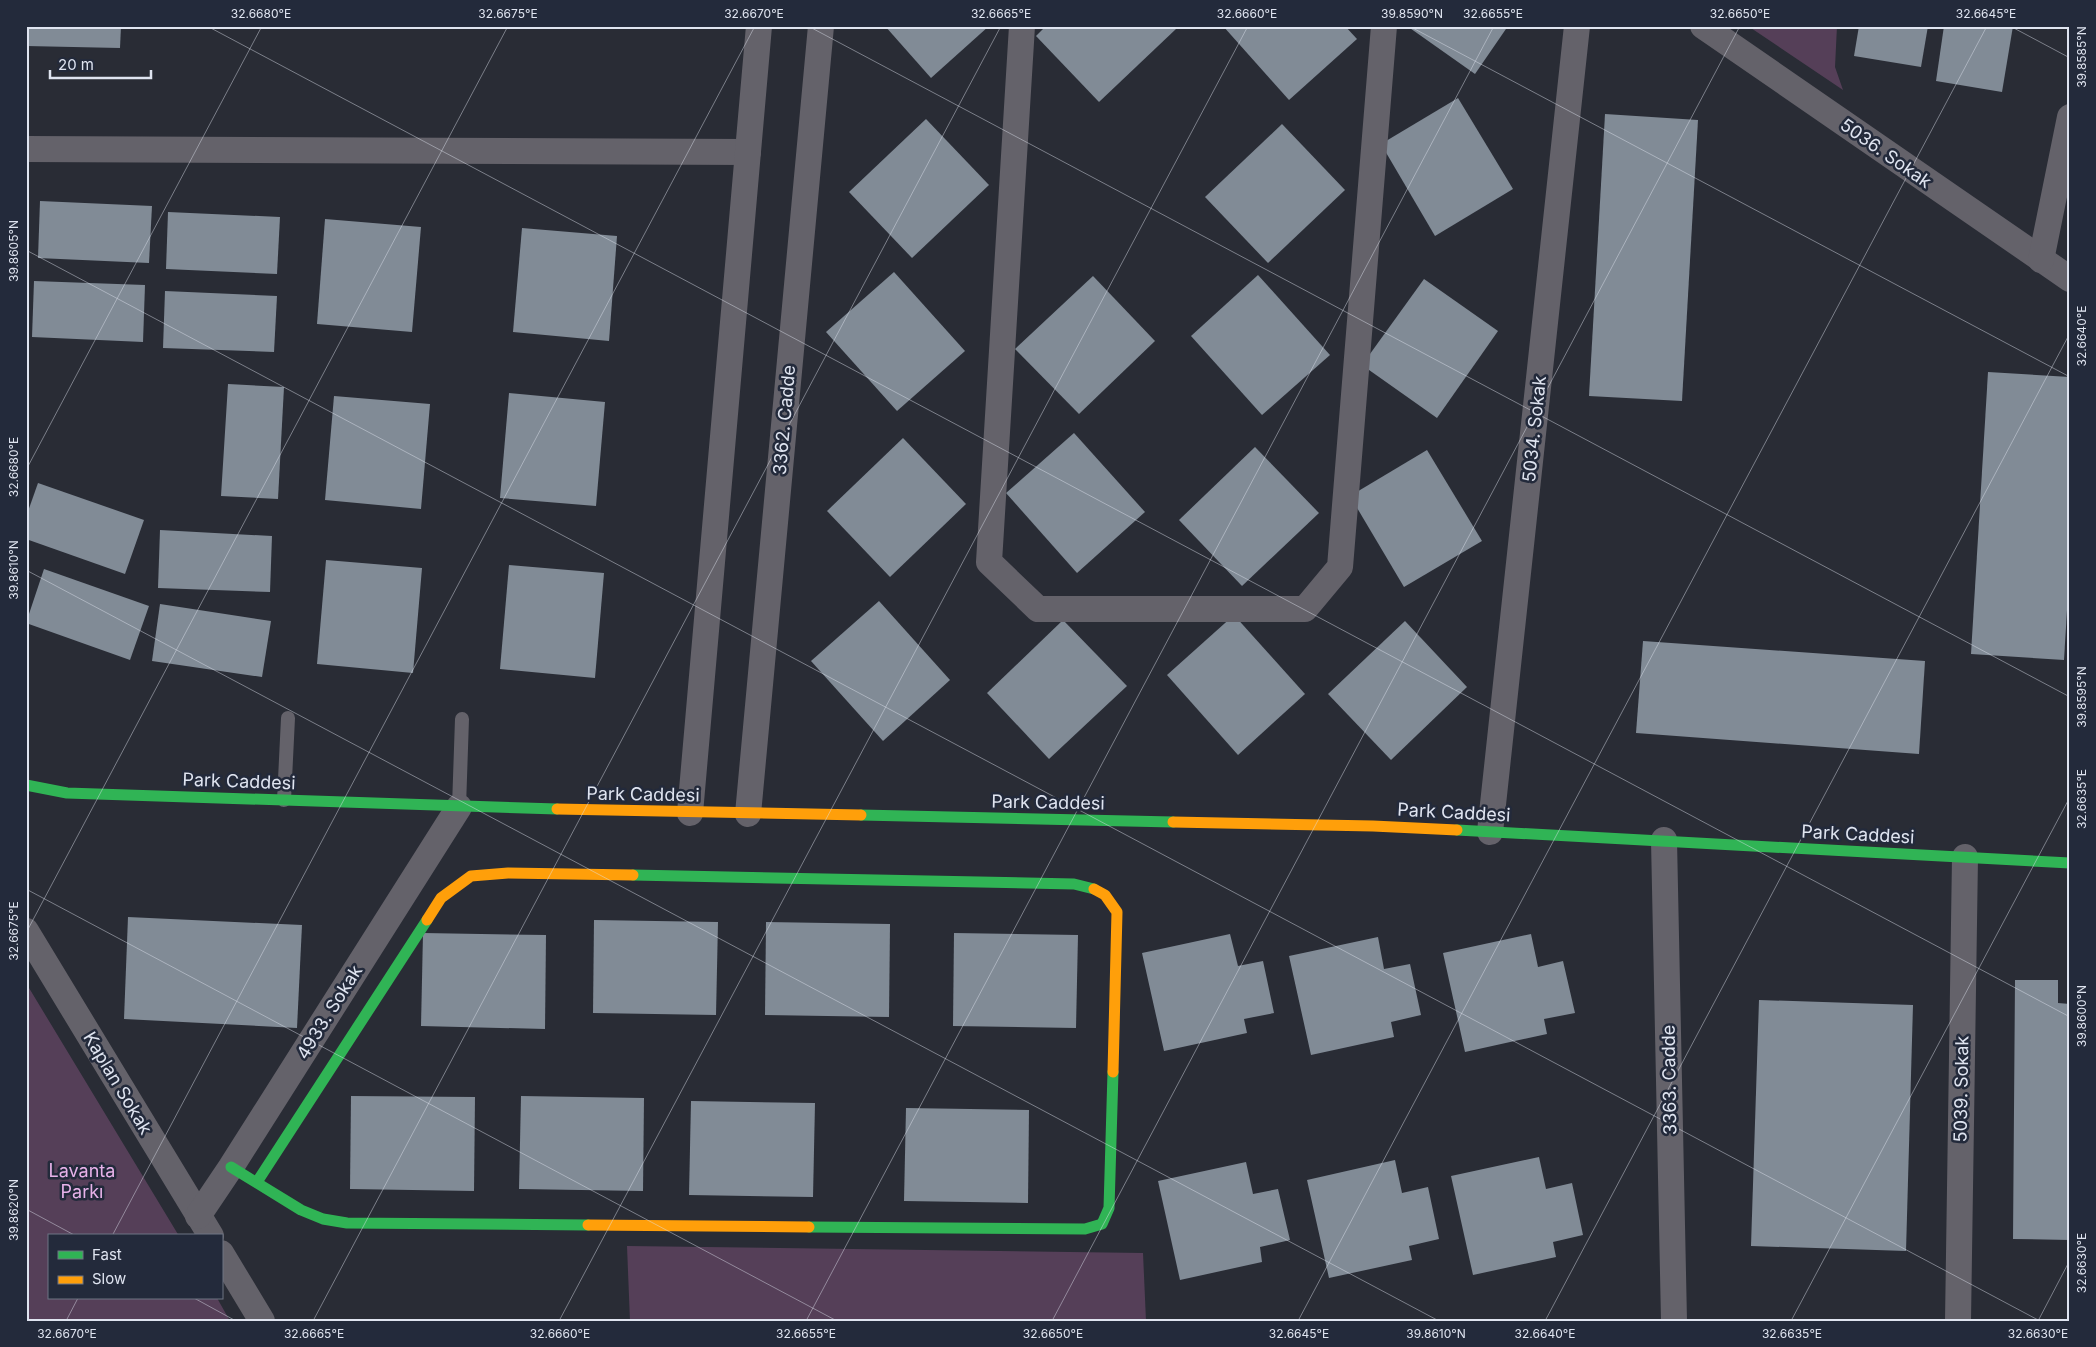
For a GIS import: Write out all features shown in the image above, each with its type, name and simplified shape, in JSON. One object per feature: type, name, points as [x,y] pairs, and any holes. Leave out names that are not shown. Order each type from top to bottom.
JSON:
[{"type":"street","points":[[690,813],[760,26]]},
{"type":"street","name":"3362. Cadde","points":[[748,814],[821,26]]},
{"type":"street","points":[[1022,26],[989,562],[1038,609],[1305,609],[1340,567],[1384,26]]},
{"type":"street","name":"5034. Sokak","points":[[1490,832],[1577,26]]},
{"type":"street","name":"5036. Sokak","points":[[1703,26],[2070,279]]},
{"type":"street","points":[[2041,260],[2067,142],[2070,116]]},
{"type":"street","points":[[26,149],[748,152]]},
{"type":"street","name":"Park Caddesi","points":[[26,785],[67,794],[459,807],[1363,826],[1664,840],[2070,863]]},
{"type":"street","name":"4933. Sokak","points":[[204,1226],[231,1167],[459,807]]},
{"type":"street","name":"3363. Cadde","points":[[1664,840],[1674,1321]]},
{"type":"street","name":"5039. Sokak","points":[[1958,1321],[1965,857]]},
{"type":"street","points":[[231,1167],[301,1210],[323,1220],[347,1223],[1085,1228],[1102,1224],[1109,1208],[1117,912],[1110,898],[1092,887],[1074,884],[518,873],[471,876],[441,898],[257,1182]]},
{"type":"street","name":"Kaplan Sokak","points":[[26,930],[204,1226]]},
{"type":"street","points":[[222,1256],[262,1321]]},
{"type":"street","points":[[1674,1321],[1691,1321]]},
{"type":"lane","points":[[284,800],[288,718]]},
{"type":"lane","points":[[459,807],[462,719]]},
{"type":"green space","points":[[1748,26],[1837,26],[1835,67],[1843,90]]},
{"type":"green space","name":"Lavanta Parkı","points":[[26,983],[178,1234],[48,1234],[48,1300],[218,1300],[230,1321],[26,1321]]},
{"type":"green space","points":[[627,1246],[1143,1253],[1146,1321],[630,1321]]},
{"type":"building","points":[[26,26],[121,26],[120,48],[26,46]]},
{"type":"building","points":[[885,26],[989,26],[931,78]]},
{"type":"building","points":[[1046,26],[1173,26],[1176,29],[1099,102],[1036,36]]},
{"type":"building","points":[[1223,26],[1345,26],[1357,39],[1289,100]]},
{"type":"building","points":[[1407,26],[1508,26],[1475,74]]},
{"type":"building","points":[[1859,26],[1928,26],[1921,67],[1854,56]]},
{"type":"building","points":[[1944,26],[2013,26],[2002,92],[1936,81]]},
{"type":"building","points":[[1458,98],[1513,189],[1435,236],[1381,144]]},
{"type":"building","points":[[1605,114],[1698,120],[1682,401],[1589,396]]},
{"type":"building","points":[[926,119],[989,185],[912,258],[849,192]]},
{"type":"building","points":[[1282,124],[1345,190],[1268,263],[1205,197]]},
{"type":"building","points":[[40,201],[152,206],[149,263],[38,258]]},
{"type":"building","points":[[168,212],[280,217],[277,274],[166,269]]},
{"type":"building","points":[[325,219],[421,227],[412,332],[317,324]]},
{"type":"building","points":[[522,228],[617,236],[609,341],[513,332]]},
{"type":"building","points":[[894,272],[965,351],[897,411],[826,332]]},
{"type":"building","points":[[1258,275],[1330,355],[1262,415],[1191,336]]},
{"type":"building","points":[[1093,276],[1155,341],[1079,414],[1015,349]]},
{"type":"building","points":[[1424,279],[1498,331],[1437,418],[1362,365]]},
{"type":"building","points":[[34,281],[145,285],[143,342],[32,337]]},
{"type":"building","points":[[165,291],[277,296],[274,352],[163,348]]},
{"type":"building","points":[[1988,372],[2070,377],[2070,560],[2064,660],[1971,654]]},
{"type":"building","points":[[228,384],[284,387],[278,499],[221,496]]},
{"type":"building","points":[[509,393],[605,402],[596,506],[500,498]]},
{"type":"building","points":[[334,396],[430,404],[421,509],[325,500]]},
{"type":"building","points":[[1074,433],[1145,512],[1077,573],[1006,493]]},
{"type":"building","points":[[903,438],[966,504],[890,577],[827,511]]},
{"type":"building","points":[[1255,447],[1319,513],[1242,586],[1179,520]]},
{"type":"building","points":[[1427,450],[1482,541],[1404,587],[1350,496]]},
{"type":"building","points":[[38,483],[144,520],[125,574],[26,539],[26,517]]},
{"type":"building","points":[[160,530],[272,536],[270,592],[158,588]]},
{"type":"building","points":[[326,560],[422,568],[413,673],[317,664]]},
{"type":"building","points":[[509,565],[604,573],[595,678],[500,669]]},
{"type":"building","points":[[44,569],[149,606],[130,660],[26,623]]},
{"type":"building","points":[[879,601],[950,680],[883,741],[811,661]]},
{"type":"building","points":[[160,604],[271,621],[262,677],[152,661]]},
{"type":"building","points":[[1234,615],[1305,694],[1238,755],[1167,675]]},
{"type":"building","points":[[1063,620],[1127,686],[1049,759],[987,693]]},
{"type":"building","points":[[1405,621],[1467,687],[1391,760],[1328,694]]},
{"type":"building","points":[[1643,641],[1925,661],[1919,754],[1636,733]]},
{"type":"building","points":[[128,917],[302,925],[297,1028],[124,1019]]},
{"type":"building","points":[[594,920],[718,922],[716,1015],[593,1013]]},
{"type":"building","points":[[766,922],[890,924],[889,1017],[765,1015]]},
{"type":"building","points":[[423,933],[546,935],[545,1029],[421,1026]]},
{"type":"building","points":[[954,933],[1078,935],[1076,1028],[953,1026]]},
{"type":"building","points":[[1230,934],[1238,966],[1263,961],[1274,1013],[1244,1019],[1247,1033],[1164,1051],[1142,953]]},
{"type":"building","points":[[1531,934],[1538,967],[1563,961],[1575,1013],[1544,1019],[1547,1034],[1465,1052],[1443,953]]},
{"type":"building","points":[[1378,937],[1384,969],[1410,964],[1421,1015],[1391,1022],[1394,1037],[1311,1055],[1289,956]]},
{"type":"building","points":[[2015,980],[2058,980],[2058,1003],[2070,1004],[2070,1240],[2013,1239]]},
{"type":"building","points":[[1759,1000],[1913,1005],[1906,1251],[1751,1246]]},
{"type":"building","points":[[351,1096],[475,1097],[474,1191],[350,1189]]},
{"type":"building","points":[[521,1096],[644,1098],[643,1191],[519,1189]]},
{"type":"building","points":[[691,1101],[815,1103],[813,1197],[689,1195]]},
{"type":"building","points":[[906,1108],[1029,1110],[1028,1203],[904,1201]]},
{"type":"building","points":[[1539,1157],[1546,1189],[1572,1183],[1583,1235],[1553,1242],[1556,1257],[1473,1275],[1451,1176]]},
{"type":"building","points":[[1395,1160],[1402,1193],[1428,1187],[1439,1239],[1409,1246],[1412,1260],[1329,1278],[1307,1180]]},
{"type":"building","points":[[1246,1162],[1253,1194],[1278,1189],[1290,1240],[1260,1247],[1262,1262],[1180,1280],[1158,1181]]},
{"type":"traffic: fast","points":[[26,785],[67,793],[557,809]]},
{"type":"traffic: fast","points":[[861,815],[1173,822]]},
{"type":"traffic: fast","points":[[1457,830],[2070,863]]},
{"type":"traffic: fast","points":[[633,875],[1074,884],[1094,889]]},
{"type":"traffic: fast","points":[[257,1182],[427,920]]},
{"type":"traffic: fast","points":[[809,1227],[1085,1229],[1102,1224],[1109,1208],[1113,1072]]},
{"type":"traffic: fast","points":[[231,1167],[301,1210],[323,1219],[347,1223],[588,1225]]},
{"type":"traffic: slow","points":[[557,809],[861,815]]},
{"type":"traffic: slow","points":[[1173,822],[1373,826],[1457,830]]},
{"type":"traffic: slow","points":[[427,920],[441,898],[471,876],[508,873],[633,875]]},
{"type":"traffic: slow","points":[[1094,889],[1105,895],[1117,912],[1113,1072]]},
{"type":"traffic: slow","points":[[588,1225],[809,1227]]}]
